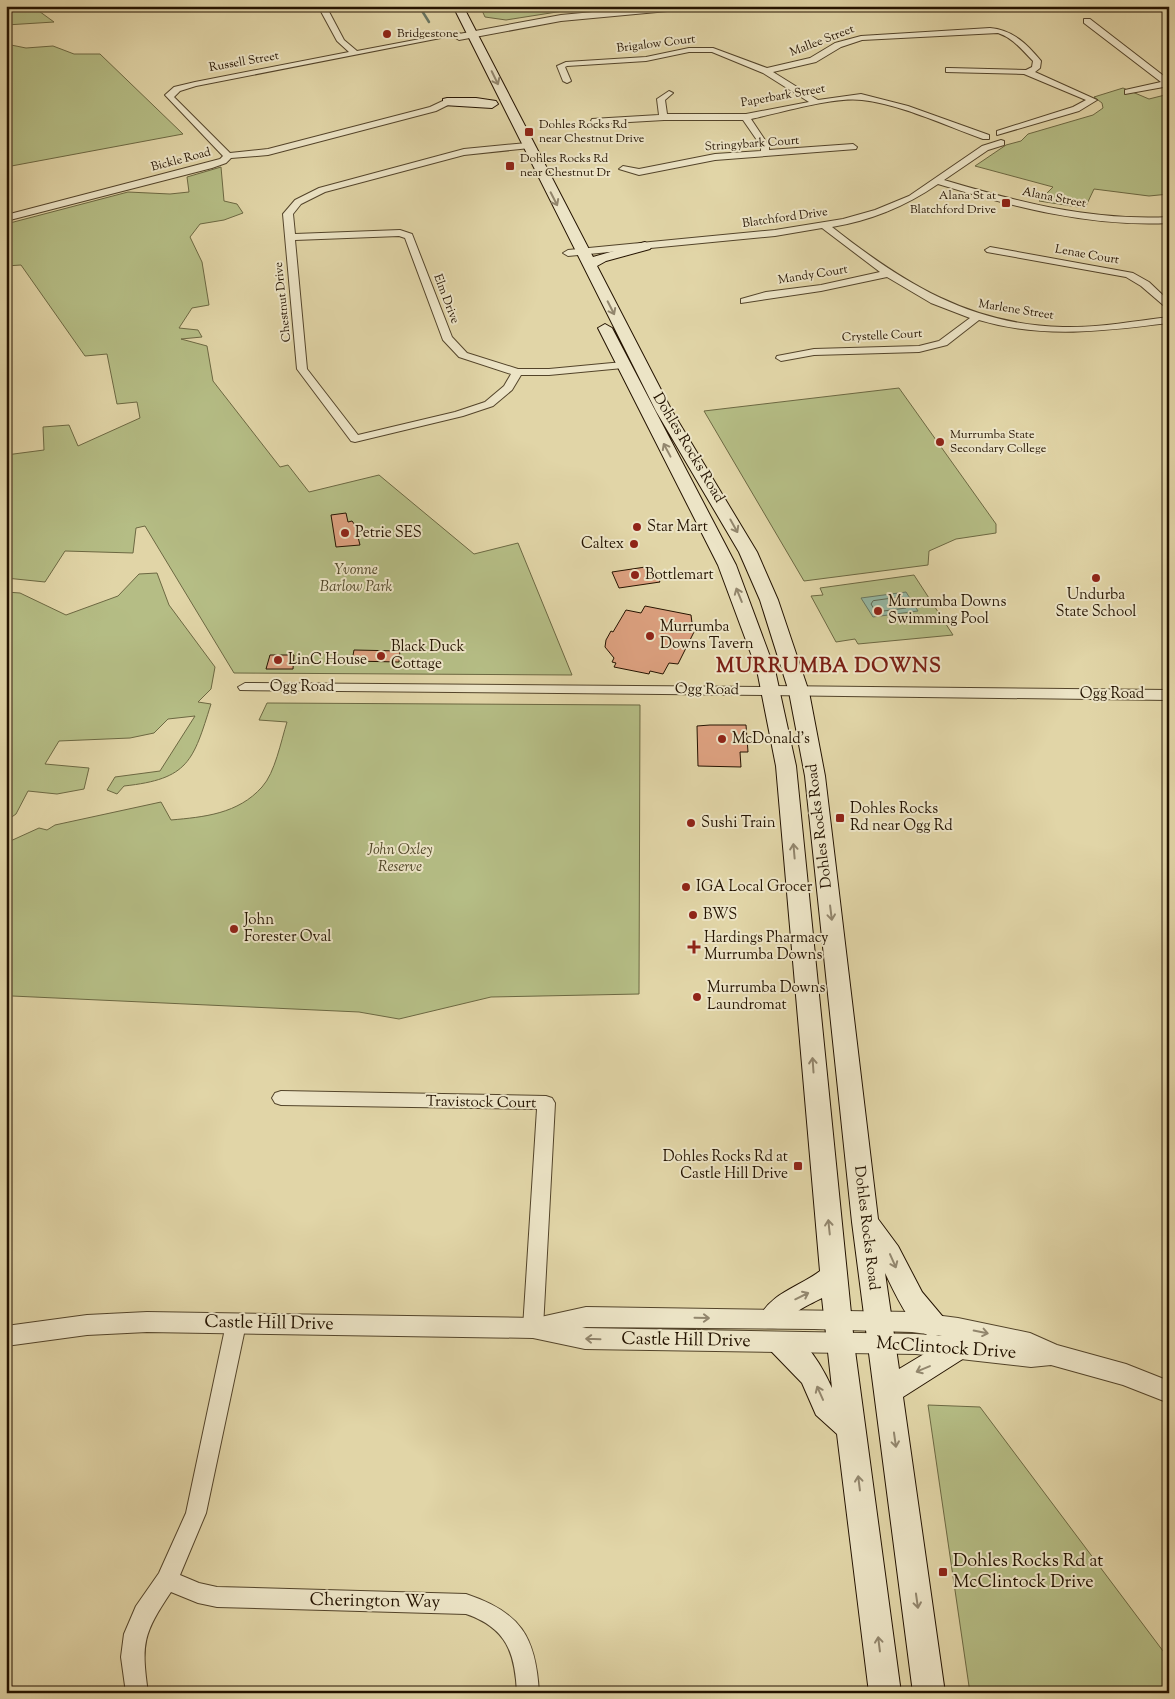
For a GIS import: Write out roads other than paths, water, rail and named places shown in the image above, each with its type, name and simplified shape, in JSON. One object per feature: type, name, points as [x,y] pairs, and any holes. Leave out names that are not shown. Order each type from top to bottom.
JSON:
[{"type":"main road","name":"Dohles Rocks Road","points":[[458,6],[471,33],[517,147],[565,220],[575,254],[623,365],[727,565],[748,616],[772,691],[786,766],[839,1331],[885,1693]]},
{"type":"main road","points":[[451,23],[459,39]]},
{"type":"main road","points":[[447,102],[476,102],[494,109],[485,89]]},
{"type":"main road","points":[[565,220],[595,242],[613,249]]},
{"type":"main road","points":[[575,254],[601,258],[645,246]]},
{"type":"main road","name":"Dohles Rocks Road","points":[[575,254],[748,552],[769,600],[800,692],[816,785],[864,1222],[929,1693]]},
{"type":"main road","points":[[864,1222],[890,1254],[912,1300],[933,1324]]},
{"type":"main road","points":[[834,1276],[819,1287],[790,1302],[777,1330],[809,1371],[826,1406],[852,1429]]},
{"type":"main road","points":[[888,1392],[910,1376],[936,1363],[959,1347]]},
{"type":"street","points":[[322,6],[341,41],[356,54]]},
{"type":"street","points":[[459,39],[471,33],[566,15],[647,6]]},
{"type":"street","points":[[471,33],[567,17],[689,6]]},
{"type":"street","points":[[1162,6],[1169,11]]},
{"type":"street","points":[[1087,21],[1168,83]]},
{"type":"street","name":"Mallee Street","points":[[766,71],[813,60],[838,45],[861,38],[990,30],[1013,35],[1037,61],[1036,68],[1027,73]]},
{"type":"street","name":"Russell Street","points":[[228,156],[170,98],[169,95],[172,91],[195,84],[410,44],[459,39]]},
{"type":"street","name":"Brigalow Court","points":[[567,81],[561,66],[566,64],[646,59],[704,49],[720,52],[766,71],[817,103]]},
{"type":"street","points":[[949,70],[969,74],[1000,71],[1027,73]]},
{"type":"street","name":"Blatchford Drive","points":[[575,254],[825,226],[891,208],[921,193],[990,138],[1094,100],[1027,73]]},
{"type":"street","points":[[1128,92],[1168,83]]},
{"type":"street","points":[[664,117],[661,111],[661,99],[669,93]]},
{"type":"street","name":"Paperbark Street","points":[[595,121],[664,117],[746,117],[846,97],[870,98],[990,138],[1008,140]]},
{"type":"street","name":"Bickle Road","points":[[6,218],[214,164],[226,160],[228,156],[271,151],[433,110],[447,102]]},
{"type":"street","points":[[746,117],[765,146],[765,152],[761,155]]},
{"type":"street","name":"Blatchford Drive","points":[[990,138],[1008,140],[1017,128]]},
{"type":"street","name":"Chestnut Drive","points":[[517,147],[464,152],[322,190],[298,202],[288,214],[302,369],[355,440],[459,414],[489,404],[508,388],[517,372]]},
{"type":"street","name":"Stringybark Court","points":[[623,169],[640,172],[715,157],[853,147]]},
{"type":"street","name":"Alana Street","points":[[936,181],[999,200],[1064,214],[1110,220],[1169,220]]},
{"type":"street","name":"Marlene Street","points":[[825,226],[886,274],[939,305],[976,318],[1042,329],[1064,330],[1169,320]]},
{"type":"street","points":[[289,237],[400,233],[417,227]]},
{"type":"street","name":"Elm Drive","points":[[400,233],[409,236],[447,338],[463,355],[517,372],[549,372],[623,365]]},
{"type":"street","name":"Lenae Court","points":[[990,250],[1129,275],[1145,284],[1169,307]]},
{"type":"street","name":"Mandy Court","points":[[745,301],[766,295],[821,288],[886,274]]},
{"type":"street","name":"Crystelle Court","points":[[781,358],[814,352],[919,349],[944,343],[976,318]]},
{"type":"street","name":"Ogg Road","points":[[245,687],[1169,695]]},
{"type":"street","name":"Travistock Court","points":[[281,1098],[546,1104],[533,1328]]},
{"type":"street","name":"Castle Hill Drive","points":[[6,1336],[87,1325],[147,1322],[533,1328],[585,1339],[777,1330],[839,1331]]},
{"type":"street","points":[[136,1693],[132,1657],[135,1634],[144,1613],[167,1580],[196,1512],[236,1324]]},
{"type":"street","name":"McClintock Drive","points":[[880,1332],[933,1324],[1030,1344],[1051,1354],[1126,1375],[1169,1392]]},
{"type":"street","name":"McClintock Drive","points":[[839,1331],[880,1332],[959,1347],[1031,1356],[1051,1354]]},
{"type":"street","name":"Cherington Way","points":[[167,1580],[198,1593],[216,1597],[466,1604],[482,1608],[505,1623],[516,1636],[525,1654],[528,1693]]},
{"type":"water","points":[[906,592],[918,611],[873,617],[861,598]]},
{"type":"waterway","points":[[419,6],[429,22]]},
{"type":"place","name":"Bridgestone","points":[[387,34]]},
{"type":"place","name":"Dohles Rocks Rd near Chestnut Drive","points":[[529,132]]},
{"type":"place","name":"Dohles Rocks Rd near Chestnut Dr","points":[[510,166]]},
{"type":"place","name":"Alana St at Blatchford Drive","points":[[1006,203]]},
{"type":"place","name":"Murrumba State Secondary College","points":[[940,442]]},
{"type":"place","name":"Star Mart","points":[[637,527]]},
{"type":"place","name":"Petrie SES","points":[[345,533]]},
{"type":"place","name":"Caltex","points":[[634,544]]},
{"type":"place","name":"Bottlemart","points":[[635,575]]},
{"type":"place","name":"Undurba State School","points":[[1096,578]]},
{"type":"place","name":"Murrumba Downs Swimming Pool","points":[[878,611]]},
{"type":"place","name":"Murrumba Downs Tavern","points":[[650,636]]},
{"type":"place","name":"Black Duck Cottage","points":[[381,656]]},
{"type":"place","name":"LinC House","points":[[278,660]]},
{"type":"place","name":"McDonald's","points":[[722,739]]},
{"type":"place","name":"Dohles Rocks Rd near Ogg Rd","points":[[840,818]]},
{"type":"place","name":"Sushi Train","points":[[691,823]]},
{"type":"place","name":"IGA Local Grocer","points":[[686,887]]},
{"type":"place","name":"BWS","points":[[693,915]]},
{"type":"place","name":"John Forester Oval","points":[[234,929]]},
{"type":"place","name":"Hardings Pharmacy Murrumba Downs","points":[[694,947]]},
{"type":"place","name":"Murrumba Downs Laundromat","points":[[697,997]]},
{"type":"place","name":"Dohles Rocks Rd at Castle Hill Drive","points":[[798,1166]]},
{"type":"place","name":"Dohles Rocks Rd at McClintock Drive","points":[[943,1572]]},
{"type":"district","name":"MURRUMBA DOWNS","points":[[829,667]]},
{"type":"park label","name":"Yvonne Barlow Park","points":[[356,578]]},
{"type":"park label","name":"John Oxley Reserve","points":[[400,858]]}]
